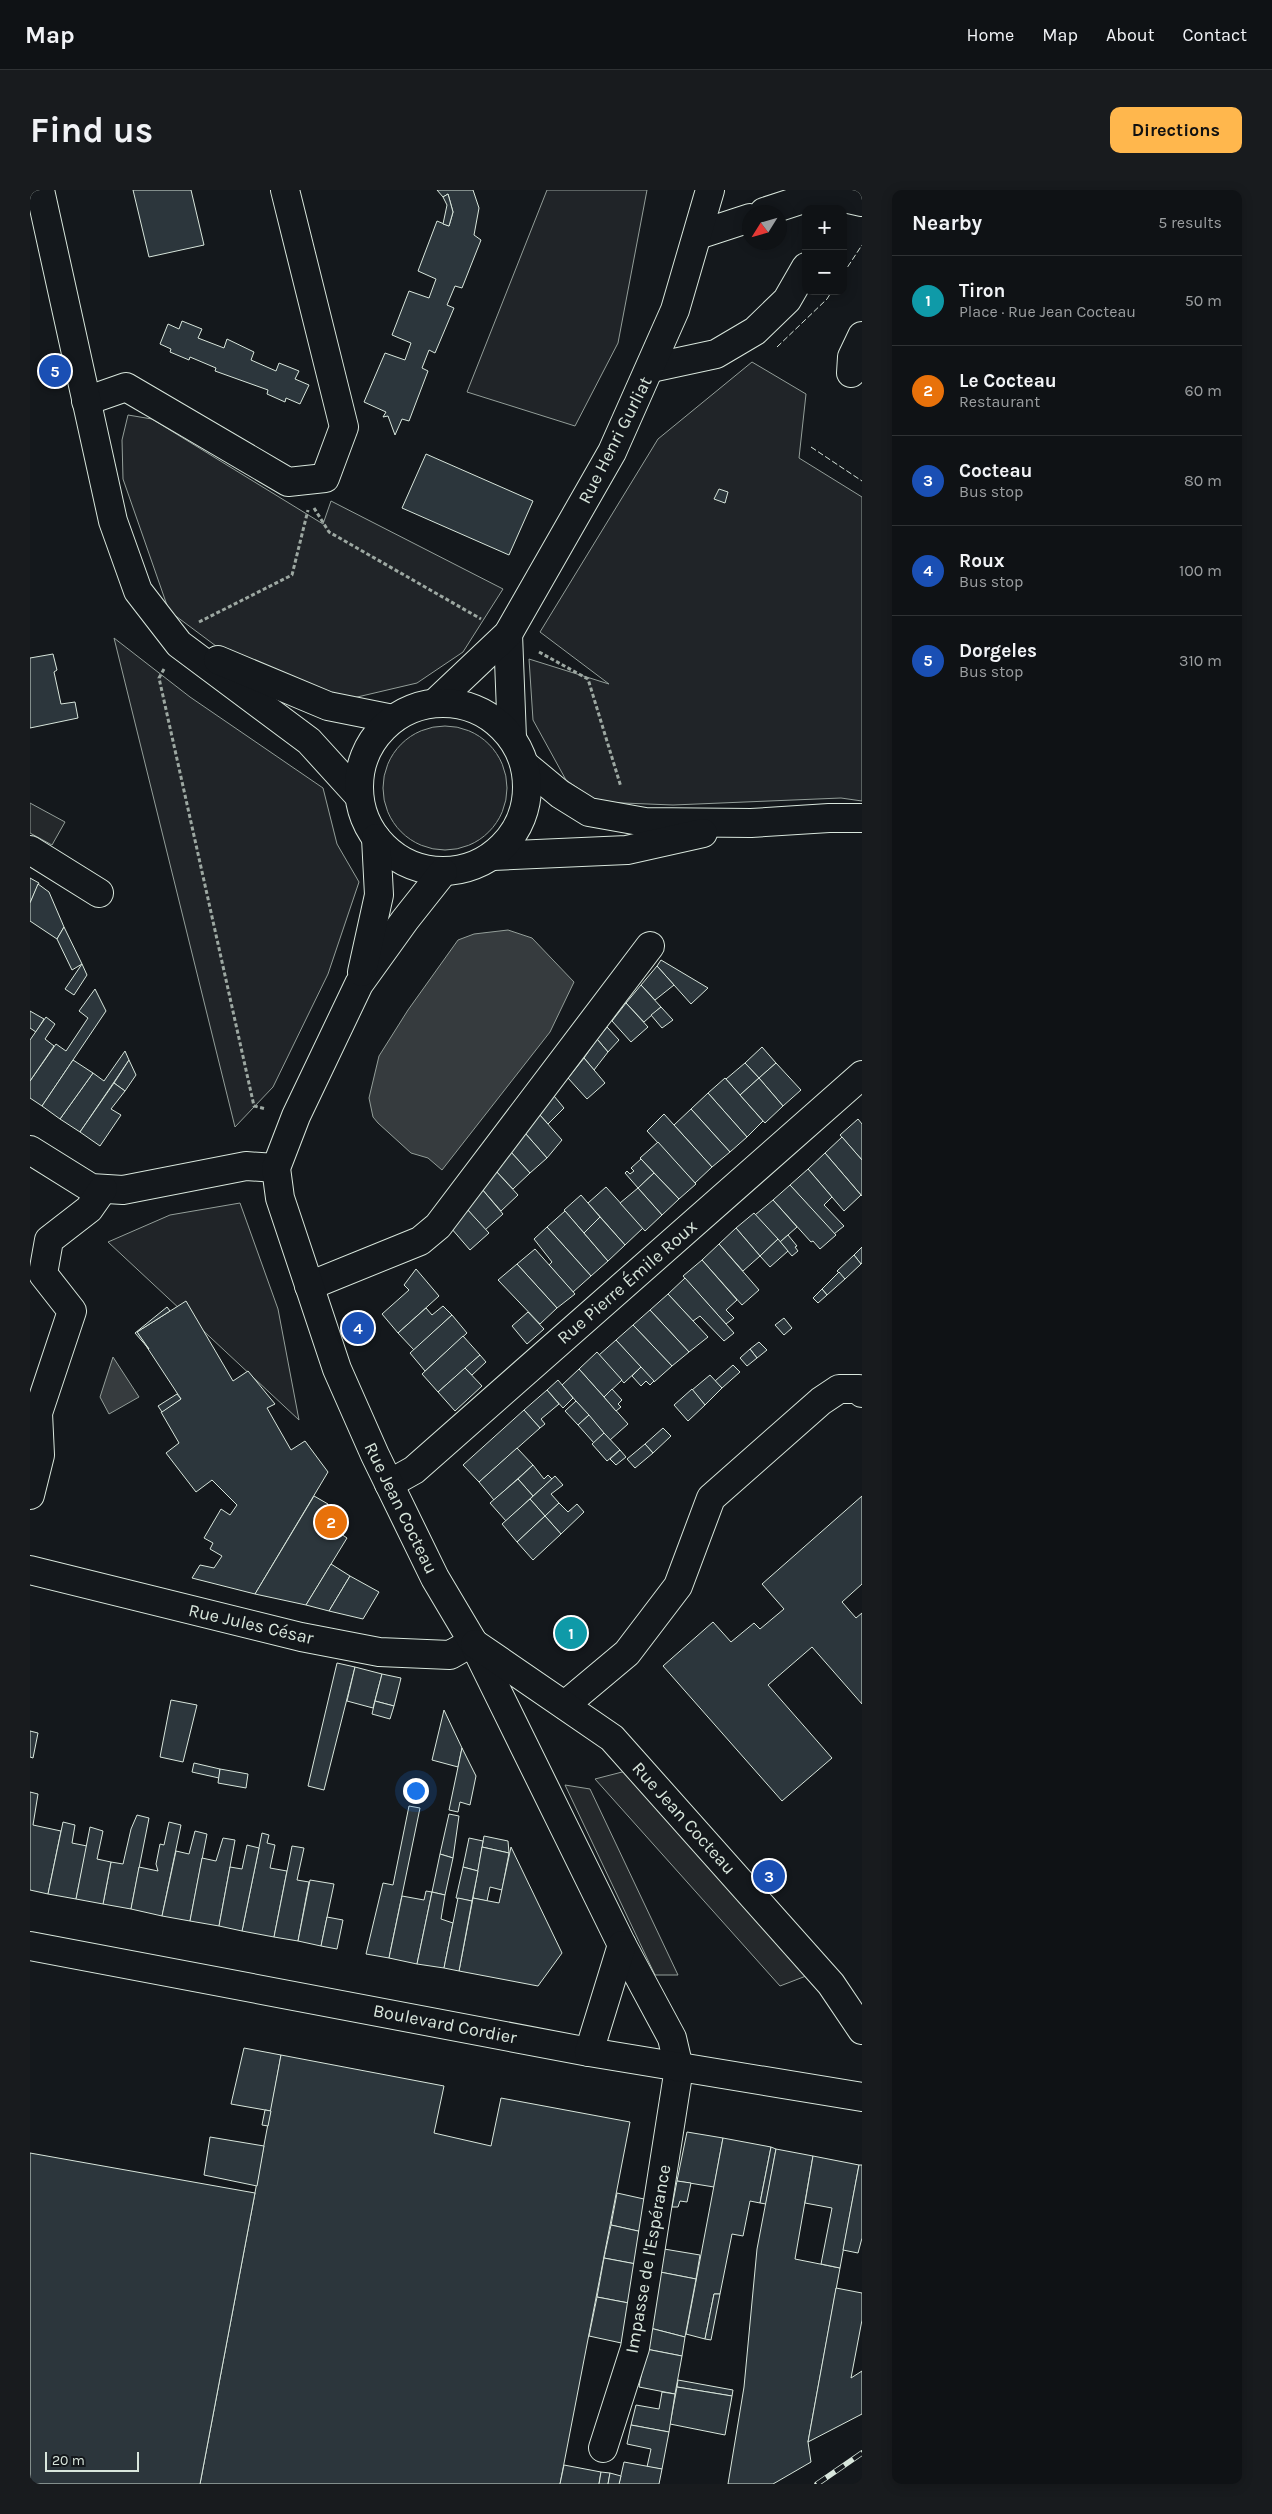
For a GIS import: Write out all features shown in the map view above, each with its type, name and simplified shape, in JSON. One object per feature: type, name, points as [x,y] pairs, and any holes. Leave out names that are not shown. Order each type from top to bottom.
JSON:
[{"type":"street","points":[[40,190],[113,521],[138,591],[179,644],[309,741],[359,796]]},
{"type":"street","points":[[86,401],[126,387],[288,482],[325,478],[344,427],[285,190]]},
{"type":"street","name":"Rue Henri Gurliat","points":[[435,703],[508,634],[612,452],[651,368],[675,310],[710,190]]},
{"type":"street","points":[[787,206],[821,197],[862,202]]},
{"type":"street","points":[[698,235],[742,221]]},
{"type":"street","points":[[651,368],[716,354],[755,332],[787,300],[802,274]]},
{"type":"street","points":[[852,373],[852,357],[862,336]]},
{"type":"street","points":[[508,634],[512,738]]},
{"type":"street","points":[[179,644],[328,706],[393,719]]},
{"type":"street","points":[[435,703],[464,705],[491,718],[512,738],[525,765],[528,790],[523,816],[511,838],[493,856],[469,868],[444,872],[418,868],[394,856],[376,838],[364,818],[359,796],[361,767],[372,740],[393,719],[413,708],[435,703]]},
{"type":"street","points":[[525,765],[560,794],[589,812],[644,822],[751,823],[862,818]]},
{"type":"street","points":[[493,856],[627,850],[751,823]]},
{"type":"street","points":[[359,984],[379,896],[376,838]]},
{"type":"street","points":[[30,850],[99,893]]},
{"type":"street","points":[[30,1150],[90,1188],[123,1190],[246,1166],[276,1168],[296,1116],[359,984],[405,920],[444,872]]},
{"type":"street","points":[[309,1286],[420,1241],[438,1226],[650,946]]},
{"type":"street","name":"Rue Pierre Émile Roux","points":[[388,1484],[414,1470],[862,1075]]},
{"type":"street","name":"Rue Jean Cocteau","points":[[276,1168],[280,1198],[337,1369],[388,1484],[435,1578],[473,1642],[622,1946],[672,2038],[679,2068]]},
{"type":"street","points":[[30,1495],[40,1455],[38,1413],[72,1312],[43,1274],[50,1240],[89,1209],[104,1189]]},
{"type":"street","points":[[565,1705],[627,1653],[678,1586],[711,1498],[821,1401],[839,1389],[859,1389],[862,1393]]},
{"type":"street","name":"Rue Jules César","points":[[30,1570],[301,1637],[379,1652],[450,1655],[473,1642]]},
{"type":"street","name":"Rue Jean Cocteau","points":[[473,1642],[612,1738],[831,1984],[862,2030]]},
{"type":"street","name":"Boulevard Cordier","points":[[30,1946],[589,2052],[862,2097]]},
{"type":"street","points":[[589,2052],[622,1946]]},
{"type":"street","name":"Impasse de l'Espérance","points":[[603,2448],[635,2348],[679,2068]]},
{"type":"shaded area","points":[[547,190],[647,190],[618,343],[575,426],[467,392]]},
{"type":"shaded area","points":[[752,362],[806,394],[799,458],[862,497],[862,801],[841,798],[673,805],[598,802],[566,780],[533,720],[529,659],[609,684],[540,632],[658,439]]},
{"type":"shaded area","points":[[128,415],[152,419],[323,524],[331,501],[503,589],[463,652],[417,683],[336,702],[220,649],[169,611],[123,479],[122,440]]},
{"type":"shaded area","points":[[114,638],[190,697],[323,788],[337,844],[359,882],[328,974],[273,1087],[235,1127]]},
{"type":"shaded area","points":[[445,726],[469,731],[489,744],[502,764],[507,788],[502,812],[489,832],[469,845],[445,850],[421,845],[401,832],[388,812],[383,788],[388,764],[401,744],[421,731]]},
{"type":"shaded area","points":[[30,803],[65,822],[52,845],[30,833]]},
{"type":"shaded area","points":[[508,930],[532,938],[574,982],[550,1032],[442,1170],[428,1158],[411,1153],[373,1117],[369,1098],[379,1056],[408,1010],[458,940],[474,934]]},
{"type":"shaded area","points":[[240,1203],[278,1309],[299,1420],[108,1242],[170,1215]]},
{"type":"shaded area","points":[[113,1357],[139,1397],[109,1414],[100,1397]]},
{"type":"shaded area","points":[[626,1771],[806,1976],[780,1986],[595,1779]]},
{"type":"shaded area","points":[[565,1785],[590,1789],[678,1975],[655,1975]]},
{"type":"building","points":[[133,190],[191,190],[204,245],[149,257]]},
{"type":"building","points":[[437,190],[473,190],[479,208],[474,235],[481,240],[462,288],[455,286],[447,305],[454,308],[435,353],[429,350],[422,368],[428,371],[409,421],[402,419],[395,435],[388,416],[383,417],[386,412],[364,402],[385,353],[405,360],[411,343],[392,335],[409,291],[429,298],[436,279],[418,271],[437,221],[449,226],[453,212],[448,194],[443,197]]},
{"type":"building","points":[[448,194],[453,212],[449,226],[443,224],[447,205],[443,197]]},
{"type":"building","points":[[182,321],[202,329],[198,338],[224,348],[227,339],[254,352],[251,360],[276,371],[279,363],[299,371],[295,379],[309,385],[300,404],[286,398],[285,402],[267,394],[268,390],[215,371],[216,368],[190,357],[189,360],[170,352],[171,349],[160,344],[168,324],[179,329]]},
{"type":"building","points":[[426,454],[533,501],[509,555],[402,508]]},
{"type":"building","points":[[719,489],[728,492],[725,503],[714,499]]},
{"type":"building","points":[[53,654],[57,670],[54,672],[61,704],[75,702],[78,718],[30,728],[30,658]]},
{"type":"building","points":[[30,878],[39,883],[30,903]]},
{"type":"building","points":[[38,884],[49,892],[64,927],[57,939],[30,921],[30,903]]},
{"type":"building","points":[[64,927],[82,964],[72,970],[57,939]]},
{"type":"building","points":[[661,960],[708,988],[691,1004],[657,966]]},
{"type":"building","points":[[82,964],[87,975],[74,995],[65,989]]},
{"type":"building","points":[[657,966],[674,985],[655,1000],[641,985]]},
{"type":"building","points":[[641,985],[661,1007],[644,1022],[626,1003]]},
{"type":"building","points":[[95,989],[106,1011],[42,1106],[30,1098],[30,1081],[56,1044],[66,1051],[88,1018],[79,1011]]},
{"type":"building","points":[[626,1003],[648,1027],[631,1042],[612,1021]]},
{"type":"building","points":[[661,1007],[673,1020],[662,1028],[651,1015]]},
{"type":"building","points":[[30,1011],[44,1019],[36,1032],[30,1028]]},
{"type":"building","points":[[46,1017],[55,1024],[45,1039],[54,1046],[30,1081],[30,1040]]},
{"type":"building","points":[[607,1027],[619,1040],[608,1052],[597,1039]]},
{"type":"building","points":[[597,1039],[608,1052],[594,1070],[584,1058]]},
{"type":"building","points":[[762,1047],[776,1063],[759,1078],[745,1063]]},
{"type":"building","points":[[125,1051],[129,1060],[80,1132],[60,1119],[93,1073],[104,1081]]},
{"type":"building","points":[[584,1058],[605,1083],[587,1099],[568,1078]]},
{"type":"building","points":[[73,1060],[93,1073],[60,1119],[42,1106]]},
{"type":"building","points":[[129,1060],[136,1075],[125,1091],[114,1083]]},
{"type":"building","points":[[745,1063],[759,1078],[740,1095],[726,1079]]},
{"type":"building","points":[[776,1063],[801,1090],[783,1106],[759,1078]]},
{"type":"building","points":[[725,1078],[763,1121],[747,1137],[708,1093]]},
{"type":"building","points":[[759,1078],[783,1106],[765,1123],[740,1095]]},
{"type":"building","points":[[114,1083],[125,1091],[111,1109],[121,1115],[100,1146],[80,1132]]},
{"type":"building","points":[[708,1093],[747,1137],[730,1152],[691,1109]]},
{"type":"building","points":[[554,1096],[564,1108],[548,1124],[539,1114]]},
{"type":"building","points":[[691,1109],[730,1152],[712,1167],[674,1125]]},
{"type":"building","points":[[539,1114],[562,1140],[547,1158],[525,1133]]},
{"type":"building","points":[[664,1114],[712,1167],[695,1183],[647,1131]]},
{"type":"building","points":[[858,1119],[862,1124],[862,1160],[840,1135]]},
{"type":"building","points":[[525,1133],[547,1158],[530,1173],[510,1151]]},
{"type":"building","points":[[842,1137],[862,1160],[862,1196],[825,1153]]},
{"type":"building","points":[[658,1142],[696,1184],[679,1199],[640,1158]]},
{"type":"building","points":[[510,1151],[530,1173],[513,1189],[495,1170]]},
{"type":"building","points":[[825,1153],[861,1195],[844,1211],[808,1169]]},
{"type":"building","points":[[641,1159],[654,1173],[638,1188],[625,1173],[627,1171],[630,1174],[634,1171],[631,1168]]},
{"type":"building","points":[[808,1169],[832,1197],[824,1205],[844,1226],[834,1234],[790,1185]]},
{"type":"building","points":[[495,1170],[518,1195],[501,1211],[481,1188]]},
{"type":"building","points":[[654,1173],[679,1199],[662,1215],[638,1188]]},
{"type":"building","points":[[790,1185],[836,1235],[820,1249],[813,1241],[811,1242],[773,1200]]},
{"type":"building","points":[[606,1187],[643,1228],[625,1245],[588,1203]]},
{"type":"building","points":[[481,1188],[503,1214],[485,1230],[466,1208]]},
{"type":"building","points":[[638,1188],[662,1215],[645,1231],[620,1203]]},
{"type":"building","points":[[581,1195],[600,1217],[584,1233],[564,1210]]},
{"type":"building","points":[[773,1200],[797,1227],[780,1242],[755,1215]]},
{"type":"building","points":[[466,1208],[489,1233],[470,1250],[451,1228]]},
{"type":"building","points":[[565,1211],[608,1261],[591,1276],[547,1227]]},
{"type":"building","points":[[754,1213],[778,1239],[760,1256],[736,1228]]},
{"type":"building","points":[[600,1217],[625,1245],[608,1261],[584,1233]]},
{"type":"building","points":[[547,1227],[591,1276],[573,1292],[549,1265],[552,1262],[534,1239]]},
{"type":"building","points":[[736,1228],[760,1256],[743,1271],[719,1244]]},
{"type":"building","points":[[788,1235],[797,1246],[795,1247],[798,1251],[792,1256],[780,1242]]},
{"type":"building","points":[[778,1239],[788,1251],[770,1267],[760,1256]]},
{"type":"building","points":[[719,1244],[759,1290],[742,1305],[702,1260]]},
{"type":"building","points":[[862,1247],[862,1263],[861,1264],[854,1255]]},
{"type":"building","points":[[535,1249],[575,1294],[557,1308],[517,1264]]},
{"type":"building","points":[[854,1255],[861,1264],[845,1279],[837,1271]]},
{"type":"building","points":[[702,1260],[737,1300],[726,1310],[734,1318],[726,1324],[683,1276]]},
{"type":"building","points":[[517,1264],[557,1308],[540,1324],[498,1280]]},
{"type":"building","points":[[416,1269],[439,1296],[398,1333],[382,1314],[409,1290],[404,1285]]},
{"type":"building","points":[[839,1272],[845,1279],[827,1295],[822,1289]]},
{"type":"building","points":[[685,1278],[734,1333],[724,1341],[700,1316],[693,1321],[668,1294]]},
{"type":"building","points":[[822,1289],[827,1295],[818,1303],[813,1298]]},
{"type":"building","points":[[668,1294],[708,1337],[689,1352],[650,1310]]},
{"type":"building","points":[[186,1301],[233,1381],[248,1371],[275,1404],[267,1408],[291,1450],[305,1441],[328,1472],[255,1594],[192,1578],[200,1565],[214,1568],[222,1556],[210,1549],[213,1543],[204,1538],[221,1509],[230,1515],[237,1505],[212,1480],[196,1492],[166,1453],[179,1443],[161,1412],[181,1399],[137,1332]]},
{"type":"building","points":[[443,1306],[452,1315],[414,1350],[398,1333],[426,1308],[432,1315]]},
{"type":"building","points":[[167,1307],[170,1311],[137,1332],[149,1349],[135,1333]]},
{"type":"building","points":[[650,1310],[689,1352],[672,1366],[633,1325]]},
{"type":"building","points":[[528,1312],[544,1329],[527,1344],[512,1326]]},
{"type":"building","points":[[452,1315],[467,1333],[425,1371],[410,1353]]},
{"type":"building","points":[[784,1318],[792,1328],[784,1335],[775,1325]]},
{"type":"building","points":[[633,1325],[672,1366],[654,1382],[616,1340]]},
{"type":"building","points":[[463,1336],[480,1355],[438,1392],[422,1374]]},
{"type":"building","points":[[616,1340],[641,1367],[624,1383],[599,1355]]},
{"type":"building","points":[[759,1342],[767,1350],[757,1358],[750,1349]]},
{"type":"building","points":[[750,1349],[757,1358],[747,1366],[740,1358]]},
{"type":"building","points":[[597,1352],[622,1380],[604,1397],[579,1369]]},
{"type":"building","points":[[480,1355],[486,1362],[472,1375],[465,1368]]},
{"type":"building","points":[[733,1365],[740,1372],[722,1388],[715,1381]]},
{"type":"building","points":[[641,1367],[654,1381],[650,1385],[646,1381],[641,1386],[632,1376]]},
{"type":"building","points":[[465,1368],[482,1386],[455,1411],[438,1392]]},
{"type":"building","points":[[579,1369],[628,1424],[610,1440],[562,1385]]},
{"type":"building","points":[[710,1375],[722,1388],[705,1405],[692,1390]]},
{"type":"building","points":[[558,1380],[573,1398],[563,1408],[547,1390]]},
{"type":"building","points":[[612,1389],[622,1400],[618,1404],[621,1407],[616,1411],[604,1397]]},
{"type":"building","points":[[692,1389],[705,1405],[688,1421],[674,1405]]},
{"type":"building","points":[[547,1390],[559,1404],[541,1419],[545,1424],[540,1428],[524,1410]]},
{"type":"building","points":[[177,1394],[181,1399],[162,1412],[158,1406]]},
{"type":"building","points":[[576,1401],[589,1415],[578,1425],[565,1411]]},
{"type":"building","points":[[524,1410],[540,1428],[479,1482],[463,1465]]},
{"type":"building","points":[[589,1415],[604,1433],[594,1443],[578,1425]]},
{"type":"building","points":[[663,1428],[671,1436],[653,1453],[645,1444]]},
{"type":"building","points":[[604,1433],[620,1450],[607,1461],[592,1444]]},
{"type":"building","points":[[645,1444],[653,1453],[635,1468],[627,1459]]},
{"type":"building","points":[[517,1448],[533,1465],[494,1500],[479,1482]]},
{"type":"building","points":[[620,1450],[626,1457],[616,1465],[610,1459]]},
{"type":"building","points":[[533,1465],[544,1479],[548,1475],[552,1479],[533,1496],[518,1479]]},
{"type":"building","points":[[555,1476],[563,1485],[551,1494],[559,1503],[545,1516],[530,1499]]},
{"type":"building","points":[[518,1479],[533,1496],[506,1521],[490,1503]]},
{"type":"building","points":[[314,1496],[328,1504],[326,1508],[345,1520],[338,1532],[347,1538],[306,1605],[255,1594]]},
{"type":"building","points":[[862,1496],[862,1584],[842,1602],[856,1618],[862,1613],[862,1704],[812,1647],[768,1685],[832,1758],[782,1801],[663,1666],[713,1622],[731,1642],[754,1623],[760,1629],[784,1609],[762,1584]]},
{"type":"building","points":[[530,1499],[545,1516],[517,1542],[502,1524]]},
{"type":"building","points":[[559,1503],[568,1512],[577,1504],[584,1512],[561,1534],[545,1516]]},
{"type":"building","points":[[545,1516],[561,1534],[533,1560],[517,1542]]},
{"type":"building","points":[[331,1564],[350,1576],[329,1611],[306,1605]]},
{"type":"building","points":[[350,1576],[379,1592],[363,1619],[329,1611]]},
{"type":"building","points":[[572,1627],[583,1639],[569,1651],[558,1639]]},
{"type":"building","points":[[337,1663],[355,1667],[324,1790],[308,1786]]},
{"type":"building","points":[[355,1667],[382,1674],[373,1708],[347,1701]]},
{"type":"building","points":[[382,1674],[401,1678],[394,1706],[375,1701]]},
{"type":"building","points":[[171,1700],[197,1705],[183,1762],[160,1757]]},
{"type":"building","points":[[375,1701],[394,1706],[390,1719],[372,1714]]},
{"type":"building","points":[[444,1710],[462,1748],[458,1767],[432,1760]]},
{"type":"building","points":[[30,1731],[38,1733],[33,1758],[30,1757]]},
{"type":"building","points":[[462,1748],[476,1776],[470,1805],[460,1802],[458,1812],[449,1810]]},
{"type":"building","points":[[194,1763],[220,1769],[219,1778],[192,1772]]},
{"type":"building","points":[[220,1769],[248,1774],[246,1788],[218,1783]]},
{"type":"building","points":[[30,1792],[38,1794],[33,1825],[61,1831],[48,1894],[30,1890]]},
{"type":"building","points":[[409,1806],[420,1808],[389,1958],[366,1954],[383,1883],[393,1885]]},
{"type":"building","points":[[449,1814],[459,1816],[453,1858],[440,1854]]},
{"type":"building","points":[[137,1815],[149,1818],[131,1909],[103,1904],[111,1862],[123,1864],[131,1829]]},
{"type":"building","points":[[63,1822],[75,1825],[72,1843],[87,1846],[76,1899],[48,1894]]},
{"type":"building","points":[[169,1822],[181,1825],[162,1916],[131,1909],[139,1867],[158,1871],[156,1864],[160,1844],[164,1845]]},
{"type":"building","points":[[90,1827],[103,1831],[97,1859],[111,1862],[103,1904],[76,1899]]},
{"type":"building","points":[[195,1831],[207,1834],[190,1921],[162,1916],[176,1851],[189,1854]]},
{"type":"building","points":[[262,1833],[269,1835],[267,1843],[275,1845],[270,1868],[287,1871],[274,1937],[242,1931]]},
{"type":"building","points":[[484,1836],[508,1841],[509,1853],[482,1847]]},
{"type":"building","points":[[223,1838],[235,1840],[219,1926],[190,1921],[202,1858],[216,1861]]},
{"type":"building","points":[[469,1838],[483,1841],[478,1871],[463,1867]]},
{"type":"building","points":[[247,1845],[259,1848],[242,1931],[219,1926],[230,1867],[242,1869]]},
{"type":"building","points":[[292,1846],[304,1848],[297,1880],[309,1882],[298,1941],[274,1937]]},
{"type":"building","points":[[482,1847],[509,1853],[502,1890],[490,1887],[487,1901],[473,1898]]},
{"type":"building","points":[[511,1847],[562,1953],[538,1986],[459,1971],[473,1898],[499,1903]]},
{"type":"building","points":[[440,1854],[453,1858],[445,1895],[432,1892]]},
{"type":"building","points":[[463,1867],[478,1871],[472,1901],[456,1898]]},
{"type":"building","points":[[310,1880],[334,1884],[321,1946],[298,1941]]},
{"type":"building","points":[[426,1891],[432,1892],[417,1964],[389,1958],[402,1896],[424,1900]]},
{"type":"building","points":[[432,1892],[445,1895],[441,1919],[453,1923],[444,1968],[417,1964]]},
{"type":"building","points":[[458,1898],[472,1901],[459,1971],[444,1968]]},
{"type":"building","points":[[327,1917],[343,1920],[337,1949],[321,1946]]},
{"type":"building","points":[[244,2048],[281,2055],[271,2111],[231,2104]]},
{"type":"building","points":[[281,2055],[444,2086],[434,2133],[491,2146],[501,2098],[630,2122],[560,2484],[200,2484]]},
{"type":"building","points":[[265,2110],[271,2111],[268,2126],[262,2125]]},
{"type":"building","points":[[687,2132],[723,2138],[714,2187],[677,2181]]},
{"type":"building","points":[[210,2137],[264,2146],[257,2186],[204,2175]]},
{"type":"building","points":[[723,2138],[771,2147],[760,2203],[750,2201],[743,2236],[732,2234],[720,2294],[714,2294],[705,2339],[686,2334]]},
{"type":"building","points":[[771,2147],[776,2149],[766,2204],[760,2203]]},
{"type":"building","points":[[776,2149],[813,2156],[795,2259],[840,2268],[808,2442],[811,2462],[773,2484],[728,2484],[744,2387],[757,2249]]},
{"type":"building","points":[[30,2153],[255,2193],[200,2484],[30,2484]]},
{"type":"building","points":[[813,2156],[859,2165],[840,2268],[821,2264],[832,2208],[805,2203]]},
{"type":"building","points":[[859,2165],[862,2165],[862,2238],[858,2253],[843,2250]]},
{"type":"building","points":[[677,2181],[691,2183],[687,2202],[680,2201],[678,2207],[672,2207]]},
{"type":"building","points":[[617,2193],[653,2201],[647,2233],[611,2225]]},
{"type":"building","points":[[611,2225],[647,2233],[636,2264],[604,2258]]},
{"type":"building","points":[[664,2249],[700,2255],[696,2279],[660,2272]]},
{"type":"building","points":[[604,2258],[636,2264],[634,2304],[597,2297]]},
{"type":"building","points":[[660,2272],[696,2279],[685,2337],[650,2328]]},
{"type":"building","points":[[836,2288],[862,2293],[862,2320],[851,2378],[862,2371],[862,2414],[808,2442]]},
{"type":"building","points":[[714,2294],[720,2294],[711,2340],[705,2339]]},
{"type":"building","points":[[597,2297],[634,2304],[626,2344],[589,2336]]},
{"type":"building","points":[[650,2328],[685,2337],[682,2356],[646,2349]]},
{"type":"building","points":[[646,2349],[682,2356],[675,2394],[639,2387]]},
{"type":"building","points":[[678,2380],[733,2390],[732,2396],[677,2387]]},
{"type":"building","points":[[677,2387],[732,2396],[725,2435],[670,2424]]},
{"type":"building","points":[[662,2392],[675,2394],[669,2432],[631,2425],[636,2405],[659,2409]]},
{"type":"building","points":[[631,2425],[669,2432],[662,2469],[647,2467],[651,2449],[627,2444]]},
{"type":"building","points":[[624,2462],[662,2469],[659,2484],[619,2484]]},
{"type":"building","points":[[564,2465],[601,2472],[599,2484],[560,2484]]},
{"type":"building","points":[[601,2472],[610,2473],[608,2484],[599,2484]]},
{"type":"building","points":[[610,2473],[621,2476],[619,2484],[608,2484]]},
{"type":"railway","points":[[817,2484],[862,2453]]},
{"type":"fence","points":[[847,268],[862,245]]},
{"type":"fence","points":[[777,347],[830,295]]},
{"type":"fence","points":[[811,447],[862,481]]},
{"type":"place","name":"Dorgeles","points":[[55,371]]},
{"type":"place","name":"Roux","points":[[358,1328]]},
{"type":"place","name":"Le Cocteau","points":[[331,1522]]},
{"type":"place","name":"Tiron","points":[[571,1633]]},
{"type":"place","name":"Cocteau","points":[[769,1876]]}]
